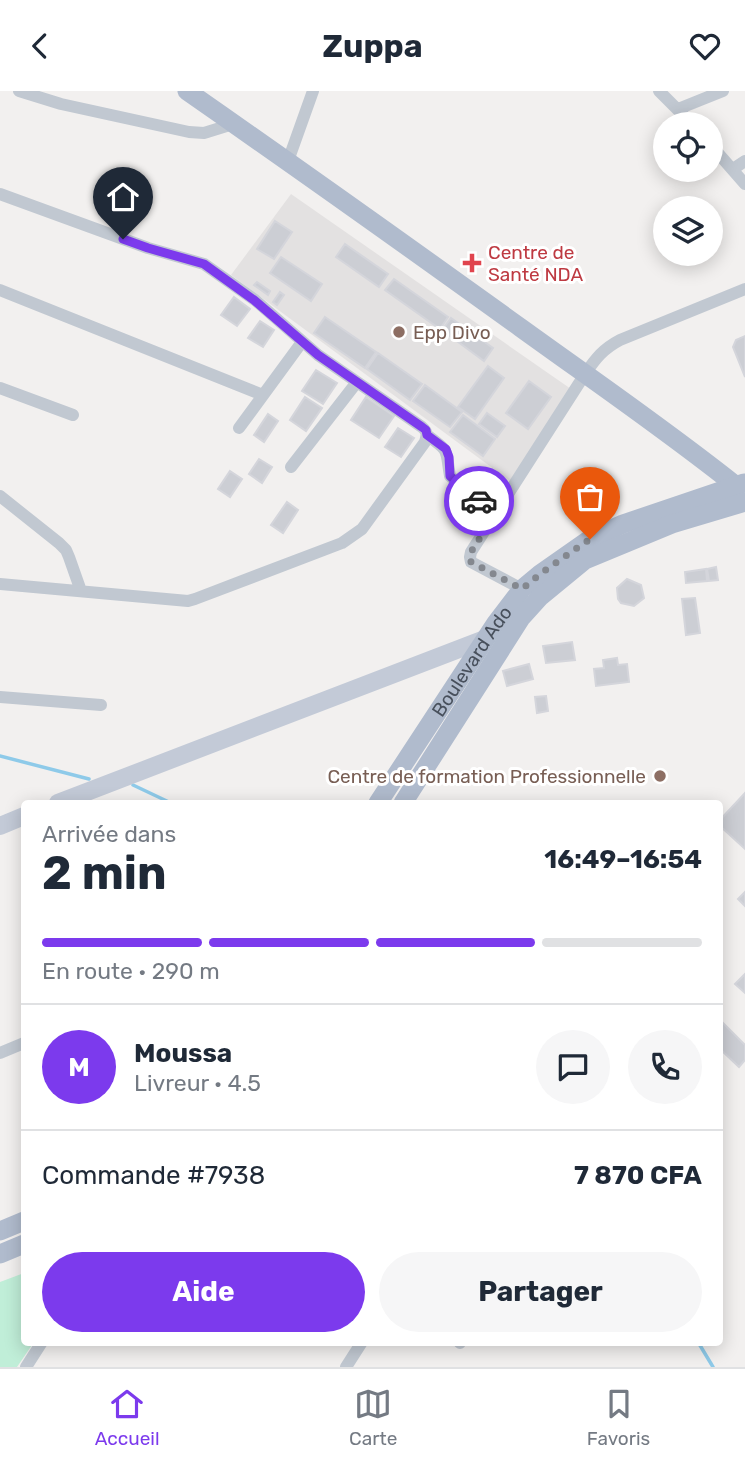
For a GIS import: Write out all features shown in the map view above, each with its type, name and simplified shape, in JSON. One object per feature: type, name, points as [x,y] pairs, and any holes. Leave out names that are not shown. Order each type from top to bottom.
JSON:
[{"type":"main road","points":[[187,91],[691,450],[743,491]]},
{"type":"main road","name":"Boulevard Ado","points":[[380,800],[485,639],[522,589],[590,539],[641,517],[743,491]]},
{"type":"main road","name":"Boulevard Ado","points":[[405,800],[521,618],[555,583],[585,560],[743,491]]},
{"type":"main road","points":[[0,1231],[21,1222]]},
{"type":"main road","points":[[0,1254],[21,1245]]},
{"type":"street","points":[[19,91],[61,104],[189,132],[204,133],[233,124]]},
{"type":"street","points":[[288,161],[313,91]]},
{"type":"street","points":[[659,91],[681,112]]},
{"type":"street","points":[[678,109],[723,91]]},
{"type":"street","points":[[723,158],[745,184]]},
{"type":"street","points":[[733,169],[745,161]]},
{"type":"street","points":[[0,194],[148,248],[204,264],[254,300],[302,342],[426,430],[427,435],[425,442],[362,529],[342,543],[188,601],[0,584]]},
{"type":"street","points":[[522,589],[471,562],[471,552],[600,353],[632,335],[745,289]]},
{"type":"street","points":[[0,290],[263,395]]},
{"type":"street","points":[[239,428],[302,342]]},
{"type":"street","points":[[292,467],[357,382]]},
{"type":"street","points":[[0,388],[73,415]]},
{"type":"street","points":[[427,435],[446,449],[450,476],[495,514]]},
{"type":"street","points":[[0,496],[66,550],[81,591]]},
{"type":"street","points":[[66,800],[485,639]]},
{"type":"street","points":[[0,697],[101,705]]},
{"type":"street","points":[[0,826],[21,817]]},
{"type":"street","points":[[0,1053],[21,1044]]},
{"type":"street","points":[[26,1367],[39,1346]]},
{"type":"street","points":[[346,1367],[359,1346]]},
{"type":"shaded area","name":"Epp Divo","points":[[291,194],[571,389],[510,481],[231,275]]},
{"type":"green space","points":[[21,1274],[21,1346],[31,1346],[17,1367],[0,1367],[0,1282]]},
{"type":"building","points":[[275,221],[292,232],[274,259],[257,249]]},
{"type":"building","points":[[345,244],[388,274],[379,287],[336,257]]},
{"type":"building","points":[[281,257],[322,284],[311,301],[270,273]]},
{"type":"building","points":[[394,279],[448,317],[440,329],[385,290]]},
{"type":"building","points":[[257,282],[270,291],[268,295],[254,285]]},
{"type":"building","points":[[280,292],[284,295],[277,305],[273,302]]},
{"type":"building","points":[[234,297],[250,309],[237,326],[221,315]]},
{"type":"building","points":[[325,317],[376,352],[365,368],[314,333]]},
{"type":"building","points":[[451,318],[493,348],[484,361],[442,330]]},
{"type":"building","points":[[260,321],[274,330],[263,347],[248,338]]},
{"type":"building","points":[[745,336],[745,377],[733,347],[736,340]]},
{"type":"building","points":[[378,353],[422,384],[410,400],[367,369]]},
{"type":"building","points":[[488,366],[504,378],[475,419],[458,407]]},
{"type":"building","points":[[316,370],[337,383],[323,404],[302,391]]},
{"type":"building","points":[[529,381],[551,397],[528,429],[506,413]]},
{"type":"building","points":[[425,385],[462,412],[450,427],[413,401]]},
{"type":"building","points":[[305,397],[322,408],[306,431],[290,420]]},
{"type":"building","points":[[366,397],[394,416],[379,438],[351,420]]},
{"type":"building","points":[[487,413],[505,426],[497,437],[479,424]]},
{"type":"building","points":[[268,414],[278,421],[264,442],[254,435]]},
{"type":"building","points":[[463,415],[495,439],[483,456],[450,432]]},
{"type":"building","points":[[398,428],[414,438],[401,457],[385,447]]},
{"type":"building","points":[[259,459],[272,467],[262,483],[249,474]]},
{"type":"building","points":[[230,471],[242,479],[230,497],[218,489]]},
{"type":"building","points":[[287,502],[298,510],[283,533],[271,525]]},
{"type":"building","points":[[716,567],[718,580],[709,581],[707,569]]},
{"type":"building","points":[[706,569],[707,581],[686,583],[685,572]]},
{"type":"building","points":[[627,579],[641,585],[644,598],[634,606],[621,603],[618,599],[617,588]]},
{"type":"building","points":[[695,598],[700,633],[686,635],[682,599]]},
{"type":"building","points":[[572,642],[575,660],[546,663],[543,646]]},
{"type":"building","points":[[617,658],[618,665],[627,664],[629,682],[596,686],[594,669],[604,668],[603,660]]},
{"type":"building","points":[[529,664],[533,679],[507,686],[503,671]]},
{"type":"building","points":[[546,696],[548,711],[537,713],[535,697]]},
{"type":"building","points":[[745,793],[745,849],[723,829],[723,817]]},
{"type":"building","points":[[745,892],[745,906],[738,899]]},
{"type":"building","points":[[745,974],[745,993],[735,984]]},
{"type":"building","points":[[723,1023],[745,1045],[745,1060],[739,1067],[723,1052]]},
{"type":"waterway","points":[[0,756],[89,779]]},
{"type":"waterway","points":[[133,785],[165,800]]},
{"type":"waterway","points":[[700,1346],[713,1367]]},
{"type":"way so far","points":[[479,501],[495,514],[471,552],[471,562],[522,589],[590,539]]},
{"type":"place","name":"Centre de Santé NDA","points":[[472,263]]},
{"type":"place","name":"Epp Divo","points":[[399,332]]},
{"type":"place","name":"Centre de formation Professionnelle","points":[[660,776]]},
{"type":"route","points":[[123,239],[204,264],[216,272],[254,300],[318,355],[426,430],[427,435],[446,449],[450,476],[479,501]]}]
